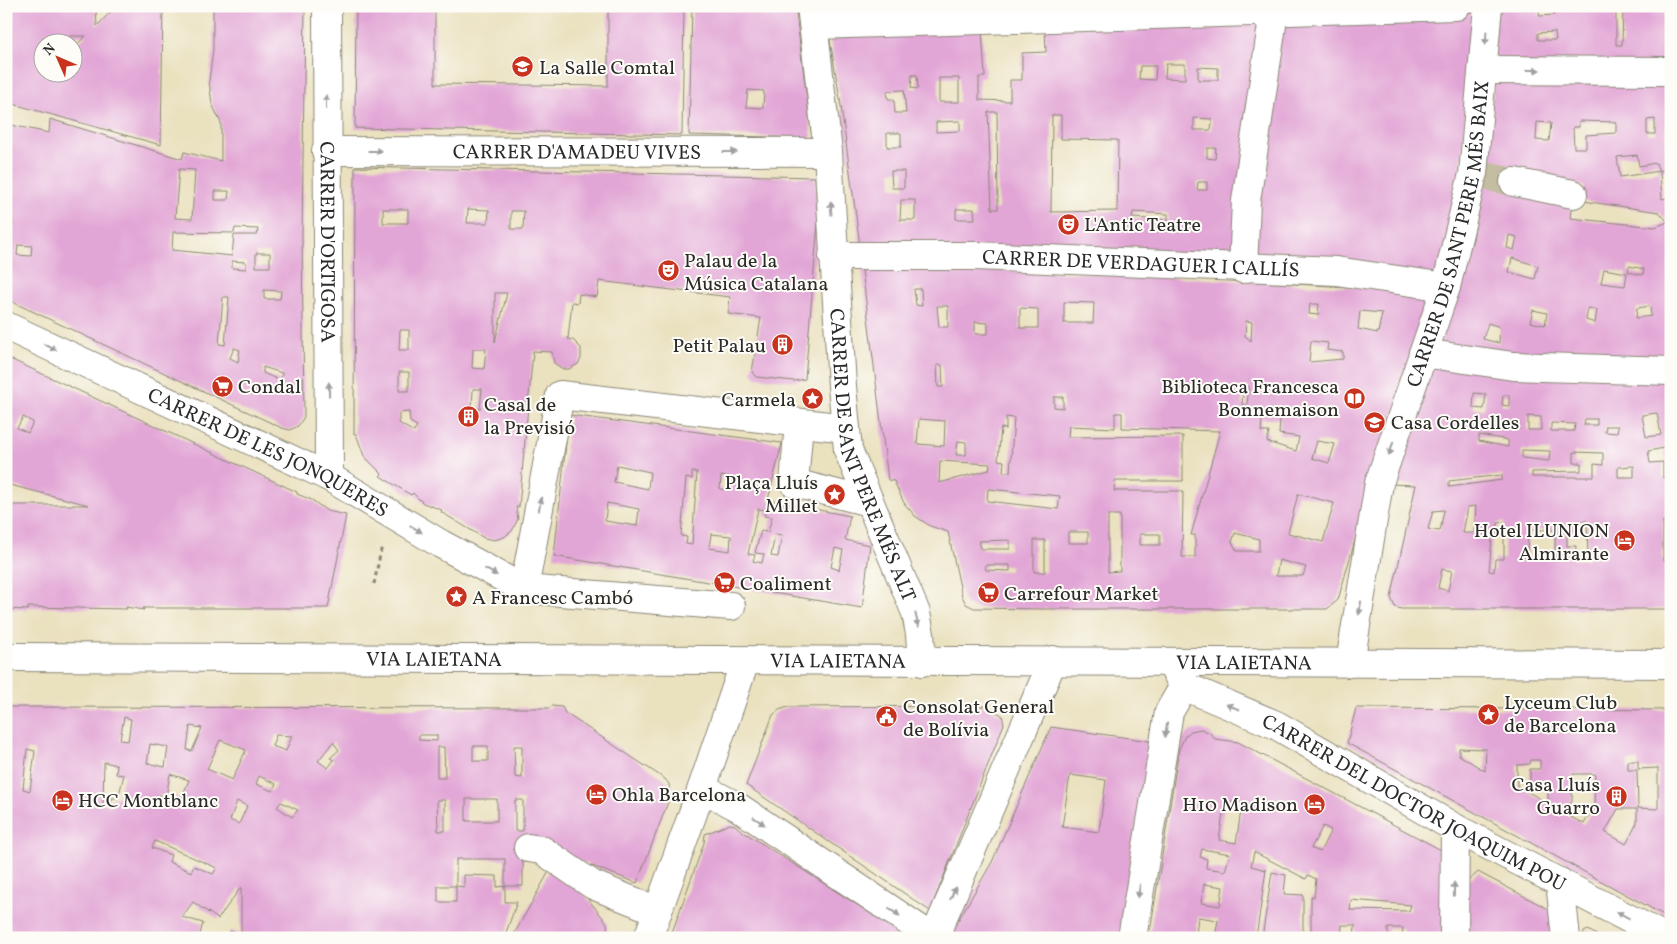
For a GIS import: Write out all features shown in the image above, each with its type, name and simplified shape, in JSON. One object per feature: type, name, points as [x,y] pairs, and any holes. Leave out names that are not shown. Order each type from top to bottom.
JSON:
[{"type":"street","name":"CARRER D'ORTIGOSA","points":[[327,6],[326,151],[329,477]]},
{"type":"street","points":[[813,16],[1456,6]]},
{"type":"street","name":"CARRER DE SANT PERE MÉS BAIX","points":[[1350,663],[1380,483],[1446,287],[1478,175],[1488,6]]},
{"type":"street","points":[[1242,269],[1246,201],[1272,24],[1263,9]]},
{"type":"street","name":"CARRER DE SANT PERE MÉS ALT","points":[[813,16],[828,152],[833,256],[848,450],[916,613],[922,662]]},
{"type":"street","points":[[1484,70],[1671,71]]},
{"type":"street","name":"CARRER D'AMADEU VIVES","points":[[326,151],[828,152]]},
{"type":"street","points":[[1514,182],[1573,194]]},
{"type":"street","name":"CARRER DE VERDAGUER I CALLÍS","points":[[833,256],[975,256],[1242,269],[1336,271],[1446,287]]},
{"type":"street","name":"CARRER DE LES JONQUERES","points":[[6,326],[329,477],[447,548],[524,589]]},
{"type":"street","points":[[1423,353],[1514,366],[1671,371]]},
{"type":"street","points":[[731,606],[686,614],[524,589],[560,395],[846,428]]},
{"type":"street","points":[[798,423],[794,483],[870,502]]},
{"type":"street","name":"VIA LAIETANA","points":[[6,657],[1671,664]]},
{"type":"street","points":[[702,788],[738,807],[934,938],[1053,660]]},
{"type":"street","points":[[648,938],[745,661]]},
{"type":"street","points":[[1132,938],[1169,712],[1184,686],[1170,662]]},
{"type":"street","name":"CARRER DEL DOCTOR JOAQUIM POU","points":[[1184,686],[1276,725],[1455,828],[1666,938]]},
{"type":"street","points":[[1454,938],[1455,828]]},
{"type":"street","points":[[528,848],[542,850],[593,885],[658,912]]},
{"type":"street","points":[[1560,882],[1566,938]]},
{"type":"path","points":[[374,584],[381,548]]},
{"type":"building","points":[[6,6],[101,6],[96,10],[97,26],[116,6],[163,6],[161,145],[6,102]]},
{"type":"building","points":[[213,6],[305,6],[302,236],[304,417],[298,426],[290,430],[282,428],[6,299],[6,235],[10,236],[13,222],[6,220],[6,182],[8,182],[11,169],[6,169],[6,124],[49,133],[50,119],[182,159],[184,152],[221,161],[221,123],[212,104],[209,81],[213,50]],"holes":[[[179,169],[195,170],[192,219],[175,218]],[[215,191],[229,191],[228,200],[215,200]],[[235,228],[258,229],[257,235],[234,235],[232,256],[172,250],[173,232],[234,233]],[[18,245],[32,246],[31,256],[17,255]],[[256,253],[270,253],[270,267],[256,267]],[[232,261],[246,262],[246,269],[232,268]],[[264,290],[281,291],[280,299],[264,299]],[[223,297],[229,297],[225,345],[219,344]],[[234,348],[240,350],[238,362],[230,358]],[[263,367],[282,373],[281,381],[263,373]]]},
{"type":"building","name":"La Salle Comtal","points":[[356,6],[435,6],[435,84],[608,86],[608,6],[684,6],[682,135],[355,128]]},
{"type":"building","points":[[692,6],[795,6],[812,138],[689,135]],"holes":[[[748,90],[764,91],[763,108],[746,107]]]},
{"type":"building","points":[[1496,6],[1545,6],[1540,8],[1539,16],[1554,15],[1554,6],[1616,6],[1616,45],[1622,45],[1623,6],[1671,6],[1671,66],[1493,66]],"holes":[[[1555,32],[1556,40],[1538,40],[1538,33]]]},
{"type":"building","points":[[1475,12],[1458,205],[1438,275],[1249,262],[1281,17]]},
{"type":"building","points":[[1255,21],[1263,31],[1234,265],[861,253],[840,99],[829,35],[982,30],[985,77],[979,77],[979,100],[1010,101],[1010,80],[1022,80],[1022,53],[1046,52],[1045,28]],"holes":[[[1166,64],[1185,64],[1185,79],[1165,78]],[[1140,66],[1156,66],[1155,80],[1139,79]],[[1198,67],[1218,68],[1218,80],[1198,80]],[[912,75],[917,75],[918,89],[911,88]],[[939,78],[959,78],[959,102],[939,102]],[[904,90],[906,113],[895,113],[894,99],[888,99],[887,91]],[[988,112],[997,112],[998,209],[992,209]],[[1052,115],[1061,115],[1061,139],[1118,140],[1117,211],[1051,212]],[[1194,118],[1212,119],[1211,130],[1194,130]],[[960,121],[960,131],[936,132],[936,122]],[[887,133],[901,133],[901,147],[887,147]],[[1207,148],[1216,148],[1215,159],[1207,158]],[[891,171],[904,171],[904,188],[892,188]],[[1198,182],[1207,182],[1207,190],[1197,190]],[[901,200],[915,200],[915,220],[900,220]],[[956,209],[974,209],[975,219],[956,219]],[[1133,212],[1168,214],[1168,220],[1132,218]]]},
{"type":"building","points":[[1671,78],[1671,126],[1667,126],[1666,137],[1667,144],[1671,143],[1671,169],[1659,171],[1656,163],[1639,166],[1637,155],[1617,157],[1620,177],[1660,171],[1662,199],[1671,197],[1671,314],[1666,314],[1667,327],[1671,327],[1671,365],[1438,351],[1473,239],[1482,188],[1494,82]],"holes":[[[1655,119],[1655,134],[1647,134],[1647,120]],[[1579,121],[1616,122],[1616,133],[1586,135],[1586,148],[1574,148],[1573,127],[1579,127]],[[1537,122],[1551,123],[1549,141],[1536,140]],[[1529,181],[1584,186],[1583,201],[1659,212],[1668,222],[1655,227],[1570,218],[1572,203]],[[1509,235],[1517,237],[1514,250],[1507,248]],[[1512,258],[1538,266],[1535,279],[1509,272]],[[1629,266],[1644,269],[1643,275],[1628,272]],[[1604,269],[1627,273],[1625,286],[1601,283]],[[1650,306],[1651,316],[1636,318],[1637,308]],[[1588,308],[1597,310],[1595,323],[1586,320]],[[1533,310],[1547,313],[1545,325],[1530,322]],[[1488,323],[1500,327],[1499,343],[1483,339]]]},
{"type":"building","points":[[355,167],[815,177],[818,222],[805,379],[794,381],[756,377],[752,372],[761,318],[728,314],[730,297],[599,281],[597,297],[579,294],[578,303],[572,302],[568,339],[573,340],[581,348],[581,359],[578,364],[569,369],[563,369],[554,363],[552,352],[533,351],[519,507],[516,507],[518,519],[512,531],[504,537],[495,540],[484,538],[441,512],[442,510],[423,503],[413,493],[411,495],[380,476],[382,474],[364,456],[356,434],[354,434]],"holes":[[[383,209],[408,209],[408,223],[383,223]],[[468,209],[489,210],[488,223],[467,223]],[[511,211],[524,211],[523,229],[511,229]],[[495,293],[507,293],[495,342]],[[400,330],[409,330],[409,350],[399,350]],[[473,349],[486,349],[484,369],[472,368]],[[399,372],[409,372],[409,391],[399,391]],[[473,389],[482,389],[480,409],[472,409]],[[409,412],[410,422],[417,426],[414,432],[399,423],[399,413]]]},
{"type":"building","points":[[913,267],[1136,275],[1437,292],[1380,452],[1338,600],[1327,609],[1040,609],[974,608],[966,604],[962,596],[948,532],[930,526],[915,516],[904,503],[894,481],[888,480],[862,269]],"holes":[[[914,289],[921,289],[922,306],[916,305]],[[1064,302],[1094,303],[1093,323],[1064,323]],[[1310,304],[1319,304],[1318,315],[1309,314]],[[937,306],[948,306],[948,327],[939,327]],[[1020,308],[1038,309],[1038,328],[1020,328]],[[1360,311],[1382,313],[1378,333],[1358,329]],[[1246,321],[1252,322],[1251,341],[1245,336]],[[975,322],[988,323],[988,334],[975,334]],[[1311,341],[1328,343],[1327,350],[1343,352],[1343,359],[1309,362]],[[937,365],[942,365],[943,387],[938,387]],[[1249,386],[1247,405],[1242,405],[1243,390]],[[1054,397],[1063,397],[1063,408],[1054,407]],[[1115,413],[1122,413],[1122,428],[1220,431],[1191,535],[1195,535],[1195,557],[1182,557],[1183,491],[1114,491],[1115,481],[1183,481],[1183,436],[1068,437],[1069,426],[1115,428]],[[1006,417],[1014,418],[1010,472],[1003,472],[1004,461],[998,460],[1001,428],[1006,429]],[[919,419],[945,421],[944,446],[917,444]],[[1262,419],[1280,419],[1279,434],[1299,437],[1296,451],[1267,442],[1269,432],[1261,432]],[[958,441],[966,442],[966,455],[956,455]],[[1317,441],[1335,444],[1329,463],[1312,458]],[[940,461],[990,464],[989,470],[939,483]],[[988,489],[1060,496],[1058,509],[987,501]],[[1298,494],[1334,503],[1323,542],[1288,533]],[[1108,515],[1120,515],[1120,571],[1108,572]],[[1068,532],[1088,532],[1088,543],[1068,543]],[[1235,533],[1259,539],[1259,551],[1237,551],[1232,542]],[[1140,534],[1160,534],[1160,545],[1140,545]],[[1010,540],[1010,549],[981,549],[979,541]],[[1034,540],[1045,540],[1045,572],[1034,572]],[[1279,560],[1306,567],[1303,576],[1276,576]],[[985,565],[1010,565],[1010,571],[986,570]]]},
{"type":"building","points":[[6,357],[297,492],[297,494],[312,500],[327,511],[346,515],[328,608],[143,608],[144,610],[126,607],[127,609],[28,607],[28,610],[7,609],[6,505],[89,505],[6,484]],"holes":[[[23,417],[33,422],[28,433],[17,428]]]},
{"type":"building","points":[[1430,364],[1671,380],[1671,461],[1666,461],[1664,448],[1648,451],[1650,463],[1663,462],[1663,478],[1671,478],[1671,522],[1663,521],[1663,560],[1671,560],[1671,609],[1401,609],[1395,607],[1391,598],[1416,485],[1388,484]],"holes":[[[1474,393],[1486,394],[1484,409],[1473,408]],[[1503,395],[1509,395],[1509,406],[1502,405]],[[1657,413],[1661,435],[1646,437],[1642,415]],[[1528,416],[1541,417],[1541,430],[1528,430]],[[1585,419],[1597,419],[1597,425],[1584,425]],[[1508,421],[1519,422],[1519,429],[1508,429]],[[1551,423],[1575,424],[1574,431],[1551,431]],[[1606,426],[1618,426],[1617,433],[1605,432]],[[1479,435],[1508,440],[1508,447],[1479,441]],[[1522,450],[1550,451],[1549,461],[1522,458]],[[1574,452],[1603,453],[1603,465],[1594,464],[1594,477],[1532,477],[1532,472],[1581,471],[1581,463],[1574,463]],[[1634,466],[1634,477],[1618,477],[1618,467]],[[1502,475],[1502,480],[1449,487],[1449,481]],[[1476,506],[1474,533],[1463,533],[1468,507]],[[1444,510],[1440,531],[1428,529],[1433,511]],[[1576,521],[1587,521],[1588,559],[1575,560],[1576,546],[1567,546],[1567,530],[1576,530]],[[1504,522],[1504,559],[1495,559],[1494,572],[1489,571],[1492,538],[1497,538],[1498,523]],[[1528,530],[1555,530],[1555,559],[1527,558]],[[1442,569],[1452,571],[1448,591],[1438,588]]]},
{"type":"building","points":[[569,415],[782,443],[768,500],[850,516],[845,540],[870,545],[862,608],[554,556]],"holes":[[[617,465],[650,472],[648,489],[614,482]],[[692,472],[697,472],[692,545],[686,544],[687,537],[681,536],[686,478],[692,479]],[[721,476],[731,477],[730,490],[720,489]],[[607,503],[639,509],[637,526],[605,521]],[[758,509],[766,510],[764,516],[772,517],[768,532],[761,531],[755,553],[764,554],[762,563],[753,561],[755,555],[748,554]],[[711,534],[731,536],[730,551],[709,548]],[[775,534],[782,535],[778,557],[771,556]],[[835,548],[843,550],[839,570],[831,567]]]},
{"type":"building","points":[[985,706],[1002,715],[1004,724],[930,911],[746,785],[773,715],[779,710],[788,707]]},
{"type":"building","points":[[6,707],[562,707],[565,713],[665,779],[669,784],[670,797],[637,883],[523,840],[523,886],[505,886],[505,902],[517,902],[504,938],[229,938],[230,931],[241,934],[241,887],[218,919],[193,902],[182,917],[203,923],[199,938],[6,938]],"holes":[[[124,717],[131,719],[128,741],[120,740]],[[190,726],[202,728],[192,751],[187,750]],[[276,735],[292,736],[286,751],[272,746]],[[419,735],[437,735],[437,741],[419,740]],[[220,740],[246,750],[232,780],[207,769]],[[333,742],[339,750],[330,758],[334,760],[328,768],[318,761]],[[150,744],[168,747],[165,767],[147,763]],[[473,746],[488,746],[488,761],[473,761]],[[514,746],[522,746],[522,778],[515,777]],[[437,747],[444,747],[445,778],[437,778]],[[27,749],[35,751],[30,791],[23,789]],[[104,762],[117,765],[116,774],[124,775],[118,798],[112,798],[111,806],[103,803]],[[170,774],[189,780],[181,799],[172,796],[167,806],[158,805],[159,795],[166,797]],[[259,776],[276,784],[272,791],[256,784]],[[466,799],[497,799],[497,821],[466,821]],[[437,800],[445,800],[445,831],[438,831]],[[515,800],[523,800],[523,831],[515,831]],[[237,801],[247,806],[239,824],[230,820]],[[281,802],[298,810],[292,817],[277,807]],[[155,841],[217,868],[213,874],[194,866],[191,872],[169,862],[171,855],[152,848]],[[456,859],[505,859],[505,886],[497,887],[497,876],[464,875],[464,887],[456,886]],[[438,886],[456,886],[456,902],[438,902]]]},
{"type":"building","points":[[1356,708],[1671,710],[1671,919],[1347,743]],"holes":[[[1459,748],[1486,749],[1485,771],[1459,755]],[[1531,760],[1540,760],[1540,769],[1530,769],[1530,788],[1548,787],[1548,803],[1517,786],[1517,765],[1530,764]],[[1628,761],[1638,761],[1638,769],[1658,768],[1658,809],[1638,808],[1637,770],[1628,770]],[[1573,774],[1595,774],[1594,806],[1584,824],[1565,814],[1572,801]],[[1618,809],[1637,809],[1637,823],[1626,844],[1605,832]]]},
{"type":"building","points":[[1051,727],[1150,741],[1119,938],[962,938],[952,931],[992,862]],"holes":[[[1070,775],[1106,780],[1099,832],[1062,827]]]},
{"type":"building","points":[[1201,729],[1210,733],[1215,739],[1238,742],[1443,851],[1447,938],[1402,938],[1403,928],[1388,928],[1388,938],[1354,938],[1355,925],[1342,925],[1341,938],[1311,938],[1311,896],[1314,897],[1316,879],[1308,875],[1306,879],[1254,852],[1251,866],[1266,870],[1256,938],[1215,938],[1218,920],[1198,917],[1196,935],[1206,938],[1149,938],[1179,749],[1185,736],[1191,731]],"holes":[[[1225,801],[1242,804],[1236,843],[1219,840]],[[1323,826],[1331,830],[1320,852],[1311,848]],[[1202,849],[1230,854],[1225,871],[1206,868],[1207,859],[1200,857]],[[1204,884],[1223,887],[1220,906],[1201,903]],[[1351,900],[1411,905],[1409,911],[1350,910]]]},
{"type":"building","points":[[730,824],[735,825],[909,938],[670,938],[704,843],[705,834]]},
{"type":"building","points":[[552,866],[584,894],[607,923],[608,938],[512,938]]},
{"type":"building","points":[[1272,872],[1286,875],[1284,894],[1303,895],[1303,938],[1262,938]]},
{"type":"building","points":[[1478,872],[1552,911],[1555,938],[1464,938],[1467,882]]},
{"type":"building","points":[[1588,930],[1602,938],[1583,938],[1584,932]]},
{"type":"tunnel","points":[[1484,176],[1514,182]]},
{"type":"place","name":"La Salle Comtal","points":[[523,67]]},
{"type":"place","name":"L'Antic Teatre","points":[[1068,224]]},
{"type":"place","name":"Palau de la Música Catalana","points":[[668,271]]},
{"type":"place","name":"Petit Palau","points":[[782,345]]},
{"type":"place","name":"Condal","points":[[222,386]]},
{"type":"place","name":"Biblioteca Francesca Bonnemaison","points":[[1355,398]]},
{"type":"place","name":"Carmela","points":[[812,399]]},
{"type":"place","name":"Casal de la Previsió","points":[[468,416]]},
{"type":"place","name":"Casa Cordelles","points":[[1375,422]]},
{"type":"place","name":"Plaça Lluís Millet","points":[[834,494]]},
{"type":"place","name":"Hotel ILUNION Almirante","points":[[1625,541]]},
{"type":"place","name":"Coaliment","points":[[724,583]]},
{"type":"place","name":"Carrefour Market","points":[[988,593]]},
{"type":"place","name":"A Francesc Cambó","points":[[456,597]]},
{"type":"place","name":"Lyceum Club de Barcelona","points":[[1488,714]]},
{"type":"place","name":"Consolat General de Bolívia","points":[[887,717]]},
{"type":"place","name":"Ohla Barcelona","points":[[596,794]]},
{"type":"place","name":"Casa Lluís Guarro","points":[[1616,796]]},
{"type":"place","name":"HCC Montblanc","points":[[62,800]]},
{"type":"place","name":"H10 Madison","points":[[1314,804]]}]
